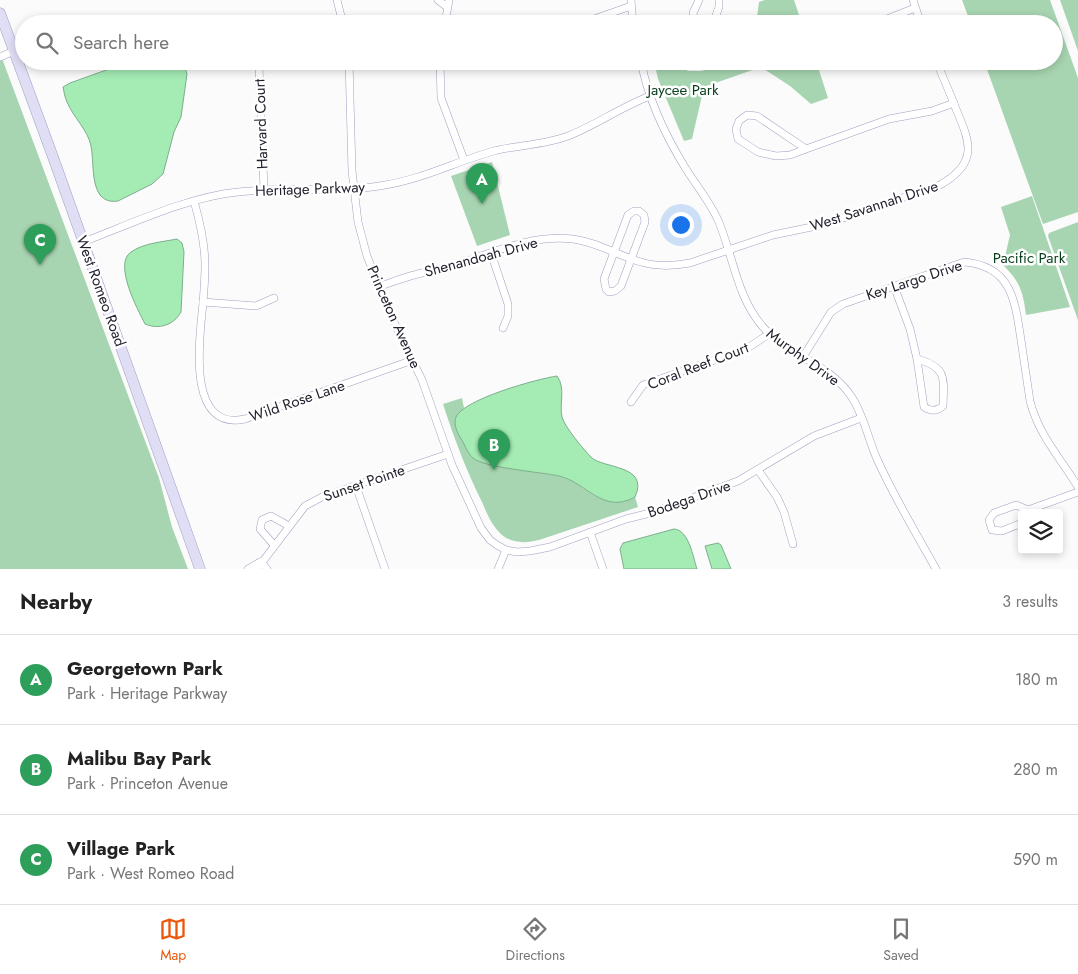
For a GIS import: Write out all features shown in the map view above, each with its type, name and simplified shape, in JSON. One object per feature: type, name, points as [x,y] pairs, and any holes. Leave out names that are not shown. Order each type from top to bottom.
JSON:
[{"type":"main road","name":"West Romeo Road","points":[[0,13],[14,51]]},
{"type":"main road","name":"West Romeo Road","points":[[21,70],[200,569]]},
{"type":"street","points":[[337,0],[341,15]]},
{"type":"street","points":[[438,0],[448,4]]},
{"type":"street","points":[[693,15],[699,0]]},
{"type":"street","points":[[716,15],[719,0]]},
{"type":"street","points":[[913,0],[919,15]]},
{"type":"street","points":[[602,15],[631,3]]},
{"type":"street","points":[[898,15],[916,8]]},
{"type":"street","points":[[0,56],[14,51]]},
{"type":"street","name":"Harvard Court","points":[[259,70],[264,190]]},
{"type":"street","name":"Princeton Avenue","points":[[349,70],[354,190],[363,241],[378,287],[422,380],[448,454],[481,528],[490,540],[506,550]]},
{"type":"street","points":[[440,70],[441,98],[464,160]]},
{"type":"street","name":"Murphy Drive","points":[[643,70],[650,96],[676,153],[717,219],[748,306],[769,334],[785,347],[824,369],[842,384],[852,397],[884,472],[936,569]]},
{"type":"street","name":"West Savannah Drive","points":[[729,251],[773,235],[826,224],[940,185],[953,178],[963,167],[968,152],[967,134],[940,70]]},
{"type":"street","name":"Heritage Parkway","points":[[83,242],[212,196],[264,190],[354,190],[385,186],[493,151],[543,143],[565,137],[650,96]]},
{"type":"street","points":[[806,149],[756,116],[747,115],[737,125],[736,134],[738,138],[758,152],[776,156],[790,155],[889,119],[932,111],[954,103]]},
{"type":"street","name":"Wild Rose Lane","points":[[194,201],[204,240],[205,267],[204,302],[198,346],[198,363],[202,389],[215,412],[229,419],[246,419],[413,360]]},
{"type":"street","points":[[639,210],[644,215],[646,222],[632,259],[621,286],[616,291],[609,292],[606,289],[604,279],[614,251],[628,215],[639,210]]},
{"type":"street","name":"Shenandoah Drive","points":[[378,287],[527,241],[572,239],[593,243],[632,259],[651,264],[677,265],[729,251]]},
{"type":"street","points":[[491,253],[508,304],[508,316],[503,328]]},
{"type":"street","name":"Key Largo Drive","points":[[802,357],[831,312],[843,304],[964,262],[977,263],[990,268],[1001,276],[1011,292],[1015,304],[1034,417],[1040,431],[1078,487]]},
{"type":"street","points":[[894,286],[910,329],[924,407],[930,411],[938,410],[943,406],[944,383],[941,372],[931,363],[916,359]]},
{"type":"street","points":[[204,302],[256,306],[274,298]]},
{"type":"street","name":"Coral Reef Court","points":[[631,402],[643,385],[746,349],[769,334]]},
{"type":"street","name":"Bodega Drive","points":[[506,550],[517,552],[550,547],[720,489],[758,470],[814,436],[861,418]]},
{"type":"street","name":"Sunset Pointe","points":[[248,569],[259,566],[305,506],[322,498],[448,454]]},
{"type":"street","points":[[758,470],[784,512],[793,544]]},
{"type":"street","points":[[356,486],[385,569]]},
{"type":"street","points":[[1035,509],[1078,492]]},
{"type":"street","points":[[1018,525],[1002,531],[992,530],[989,520],[994,513],[1016,505],[1022,509]]},
{"type":"street","points":[[274,545],[260,529],[262,520],[271,516],[289,526]]},
{"type":"street","points":[[590,532],[603,569]]},
{"type":"street","points":[[498,569],[506,550]]},
{"type":"street","points":[[259,566],[268,569]]},
{"type":"green space","points":[[765,0],[794,0],[799,15],[757,15],[759,2]]},
{"type":"green space","points":[[962,0],[1050,0],[1055,15],[968,15]]},
{"type":"green space","points":[[1060,0],[1078,0],[1078,51]]},
{"type":"green space","points":[[1063,36],[1078,78],[1078,212],[1043,224],[987,70],[1063,70]]},
{"type":"green space","points":[[0,53],[159,478],[172,527],[188,569],[0,569]]},
{"type":"green space","name":"Jaycee Park","points":[[656,70],[752,70],[704,87],[692,139],[684,141]]},
{"type":"green space","name":"Jaycee Park","points":[[766,70],[819,70],[828,98],[811,104],[790,86]]},
{"type":"green space","points":[[492,162],[510,235],[477,246],[451,176]]},
{"type":"green space","name":"Pacific Park","points":[[1032,196],[1070,307],[1026,315],[1020,287],[1003,265],[1010,235],[1001,207]]},
{"type":"green space","points":[[1078,222],[1078,320],[1048,236],[1049,233]]},
{"type":"green space","points":[[462,398],[464,408],[457,415],[488,464],[559,476],[571,480],[595,496],[629,500],[635,497],[638,507],[539,540],[520,542],[506,538],[495,528],[488,515],[461,454],[443,404]]},
{"type":"shaded area","points":[[106,70],[186,70],[187,74],[181,117],[174,132],[163,174],[152,184],[118,201],[106,200],[102,197],[95,184],[89,140],[66,99],[63,87]]},
{"type":"shaded area","points":[[177,239],[182,243],[184,252],[181,312],[166,325],[150,326],[145,324],[129,287],[126,276],[126,258],[131,252],[142,247]]},
{"type":"shaded area","points":[[557,376],[562,391],[561,412],[566,426],[591,457],[631,473],[636,479],[638,486],[635,497],[624,502],[604,500],[569,479],[489,464],[473,458],[469,453],[456,427],[456,417],[462,410],[472,403],[502,391]]},
{"type":"shaded area","points":[[674,529],[683,534],[687,539],[697,569],[624,569],[620,549],[623,543]]},
{"type":"shaded area","points":[[718,543],[721,545],[731,569],[712,569],[705,546]]},
{"type":"place","name":"Georgetown Park","points":[[482,204]]},
{"type":"place","name":"Village Park","points":[[40,265]]},
{"type":"place","name":"Malibu Bay Park","points":[[494,470]]}]
